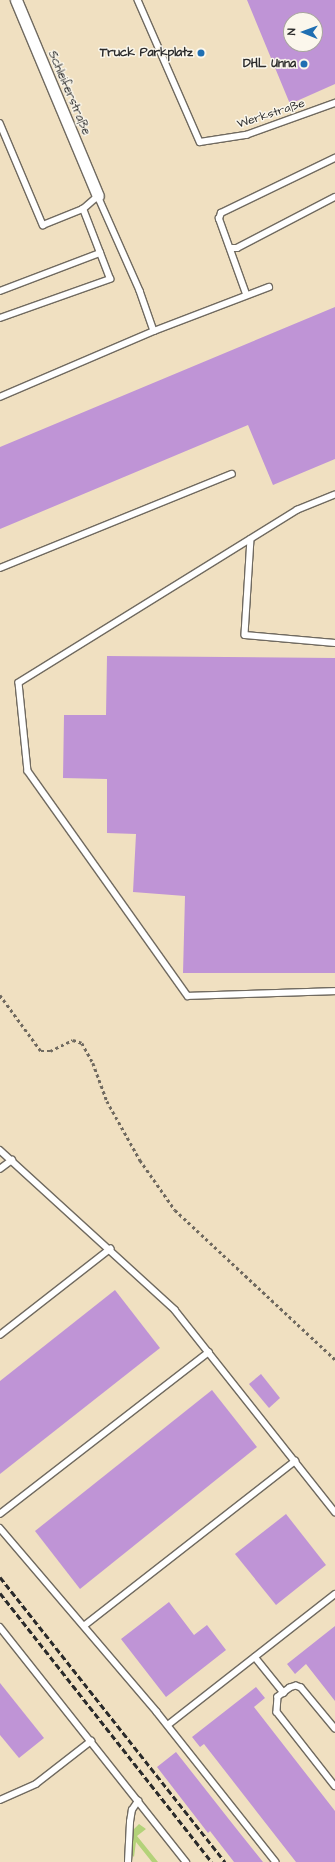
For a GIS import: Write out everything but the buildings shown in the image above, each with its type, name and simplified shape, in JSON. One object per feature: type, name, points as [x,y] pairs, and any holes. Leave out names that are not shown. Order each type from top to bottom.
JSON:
[{"type":"street","name":"Schleiferstraße","points":[[16,0],[98,196]]},
{"type":"lane","name":"Werkstraße","points":[[138,0],[200,142],[246,135],[335,103]]},
{"type":"lane","points":[[0,123],[43,225],[83,209],[98,196],[140,291],[154,331]]},
{"type":"lane","points":[[246,294],[219,219],[221,214],[335,158]]},
{"type":"lane","points":[[230,248],[237,248],[335,197]]},
{"type":"lane","points":[[0,318],[110,279],[83,209]]},
{"type":"lane","points":[[0,291],[100,253]]},
{"type":"lane","points":[[0,397],[154,331],[246,294],[269,287]]},
{"type":"lane","points":[[0,568],[232,474]]},
{"type":"lane","points":[[335,495],[298,510],[20,683],[28,771],[188,996],[335,991]]},
{"type":"lane","points":[[252,539],[245,635],[335,643]]},
{"type":"lane","points":[[0,1150],[110,1249],[174,1310],[335,1512]]},
{"type":"lane","points":[[0,1170],[12,1160]]},
{"type":"lane","points":[[0,1336],[110,1249]]},
{"type":"lane","points":[[0,1514],[208,1352]]},
{"type":"lane","points":[[84,1626],[295,1461]]},
{"type":"lane","points":[[0,1528],[168,1725],[276,1862]]},
{"type":"lane","points":[[168,1725],[335,1594]]},
{"type":"lane","points":[[0,1627],[186,1862]]},
{"type":"lane","points":[[255,1657],[284,1693]]},
{"type":"lane","points":[[335,1729],[301,1688],[296,1686],[284,1693],[276,1702],[277,1712],[335,1786]]},
{"type":"lane","points":[[0,1799],[36,1784],[91,1742]]},
{"type":"lane","points":[[128,1862],[130,1822],[132,1810],[138,1800]]},
{"type":"path","points":[[0,995],[41,1051],[50,1051],[63,1043],[73,1040],[82,1043],[94,1063],[107,1101],[140,1160],[175,1210],[335,1359]]},
{"type":"green space","points":[[139,1824],[146,1829],[137,1836],[158,1862],[152,1862],[136,1842],[134,1857],[132,1855],[132,1831]]},
{"type":"railway","points":[[0,1577],[225,1862]]},
{"type":"railway","points":[[0,1593],[212,1862]]},
{"type":"place","name":"Truck Parkplatz","points":[[201,53]]},
{"type":"place","name":"DHL Unna","points":[[304,64]]}]
